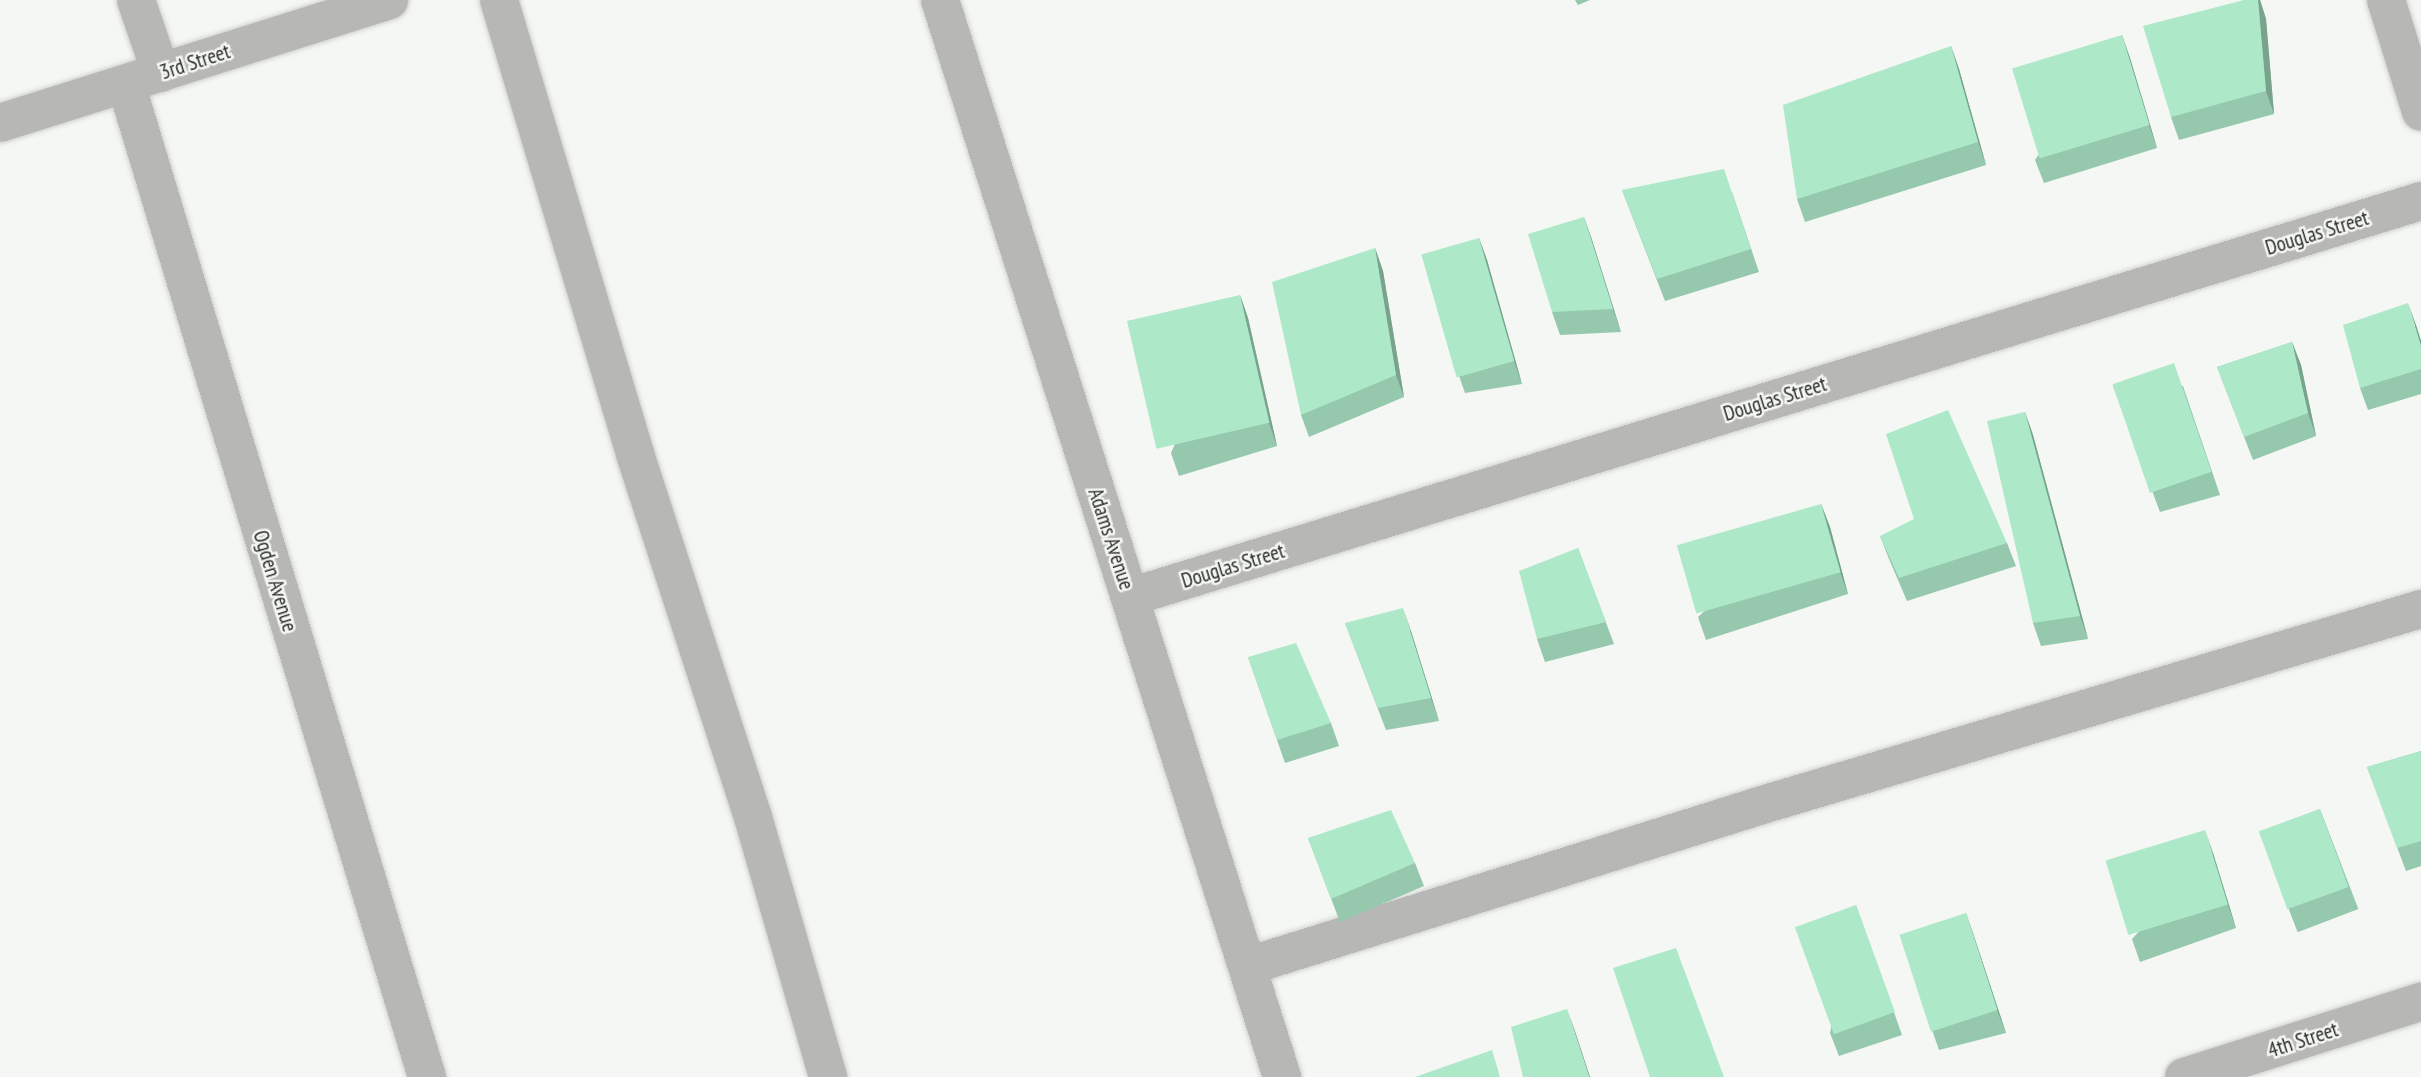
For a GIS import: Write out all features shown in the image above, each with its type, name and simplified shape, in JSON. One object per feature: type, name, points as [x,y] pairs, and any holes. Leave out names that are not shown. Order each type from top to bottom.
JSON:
[{"type":"street","name":"Ogden Avenue","points":[[136,0],[143,79],[427,1077]]},
{"type":"street","name":"3rd Street","points":[[0,124],[389,0]]},
{"type":"street","points":[[499,0],[635,454],[753,817],[828,1077]]},
{"type":"street","name":"Adams Avenue","points":[[940,0],[1282,1077]]},
{"type":"street","points":[[2386,0],[2421,111]]},
{"type":"street","name":"Douglas Street","points":[[1130,597],[2421,201]]},
{"type":"street","points":[[1248,966],[1772,802],[2421,608]]},
{"type":"street","name":"4th Street","points":[[2184,1077],[2421,1002]]},
{"type":"building","points":[[2244,0],[2258,0],[2266,91],[2171,117],[2143,26]]},
{"type":"building","points":[[2122,35],[2149,125],[2040,159],[2012,69]]},
{"type":"building","points":[[1951,46],[1978,142],[1797,199],[1783,105]]},
{"type":"building","points":[[1724,169],[1751,249],[1657,279],[1622,190]]},
{"type":"building","points":[[1584,217],[1613,309],[1552,312],[1528,234]]},
{"type":"building","points":[[1479,238],[1514,361],[1457,378],[1421,255]]},
{"type":"building","points":[[1375,248],[1396,375],[1301,415],[1272,282]]},
{"type":"building","points":[[1240,295],[1269,423],[1156,449],[1127,321]]},
{"type":"building","points":[[2408,303],[2421,346],[2421,369],[2360,388],[2343,325]]},
{"type":"building","points":[[2292,342],[2308,413],[2244,437],[2217,367]]},
{"type":"building","points":[[2174,363],[2211,472],[2150,493],[2113,384]]},
{"type":"building","points":[[1948,410],[2007,543],[1899,578],[1880,536],[1914,519],[1886,434]]},
{"type":"building","points":[[2025,412],[2080,616],[2033,623],[1987,421]]},
{"type":"building","points":[[1821,504],[1841,572],[1696,614],[1677,545]]},
{"type":"building","points":[[1578,548],[1606,622],[1537,639],[1519,571]]},
{"type":"building","points":[[1403,608],[1431,698],[1378,708],[1345,623]]},
{"type":"building","points":[[1296,643],[1331,723],[1277,740],[1248,657]]},
{"type":"building","points":[[2421,751],[2421,841],[2397,848],[2367,767]]},
{"type":"building","points":[[2320,809],[2348,887],[2287,909],[2259,831]]},
{"type":"building","points":[[1391,810],[1415,863],[1331,899],[1308,838]]},
{"type":"building","points":[[2205,830],[2228,905],[2128,935],[2106,860]]},
{"type":"building","points":[[1856,905],[1895,1012],[1834,1034],[1795,927]]},
{"type":"building","points":[[1966,913],[1998,1010],[1931,1032],[1899,935]]},
{"type":"building","points":[[1676,948],[1724,1077],[1650,1077],[1613,968]]},
{"type":"building","points":[[1567,1009],[1589,1077],[1523,1077],[1511,1027]]},
{"type":"building","points":[[1492,1050],[1500,1077],[1415,1077]]}]
